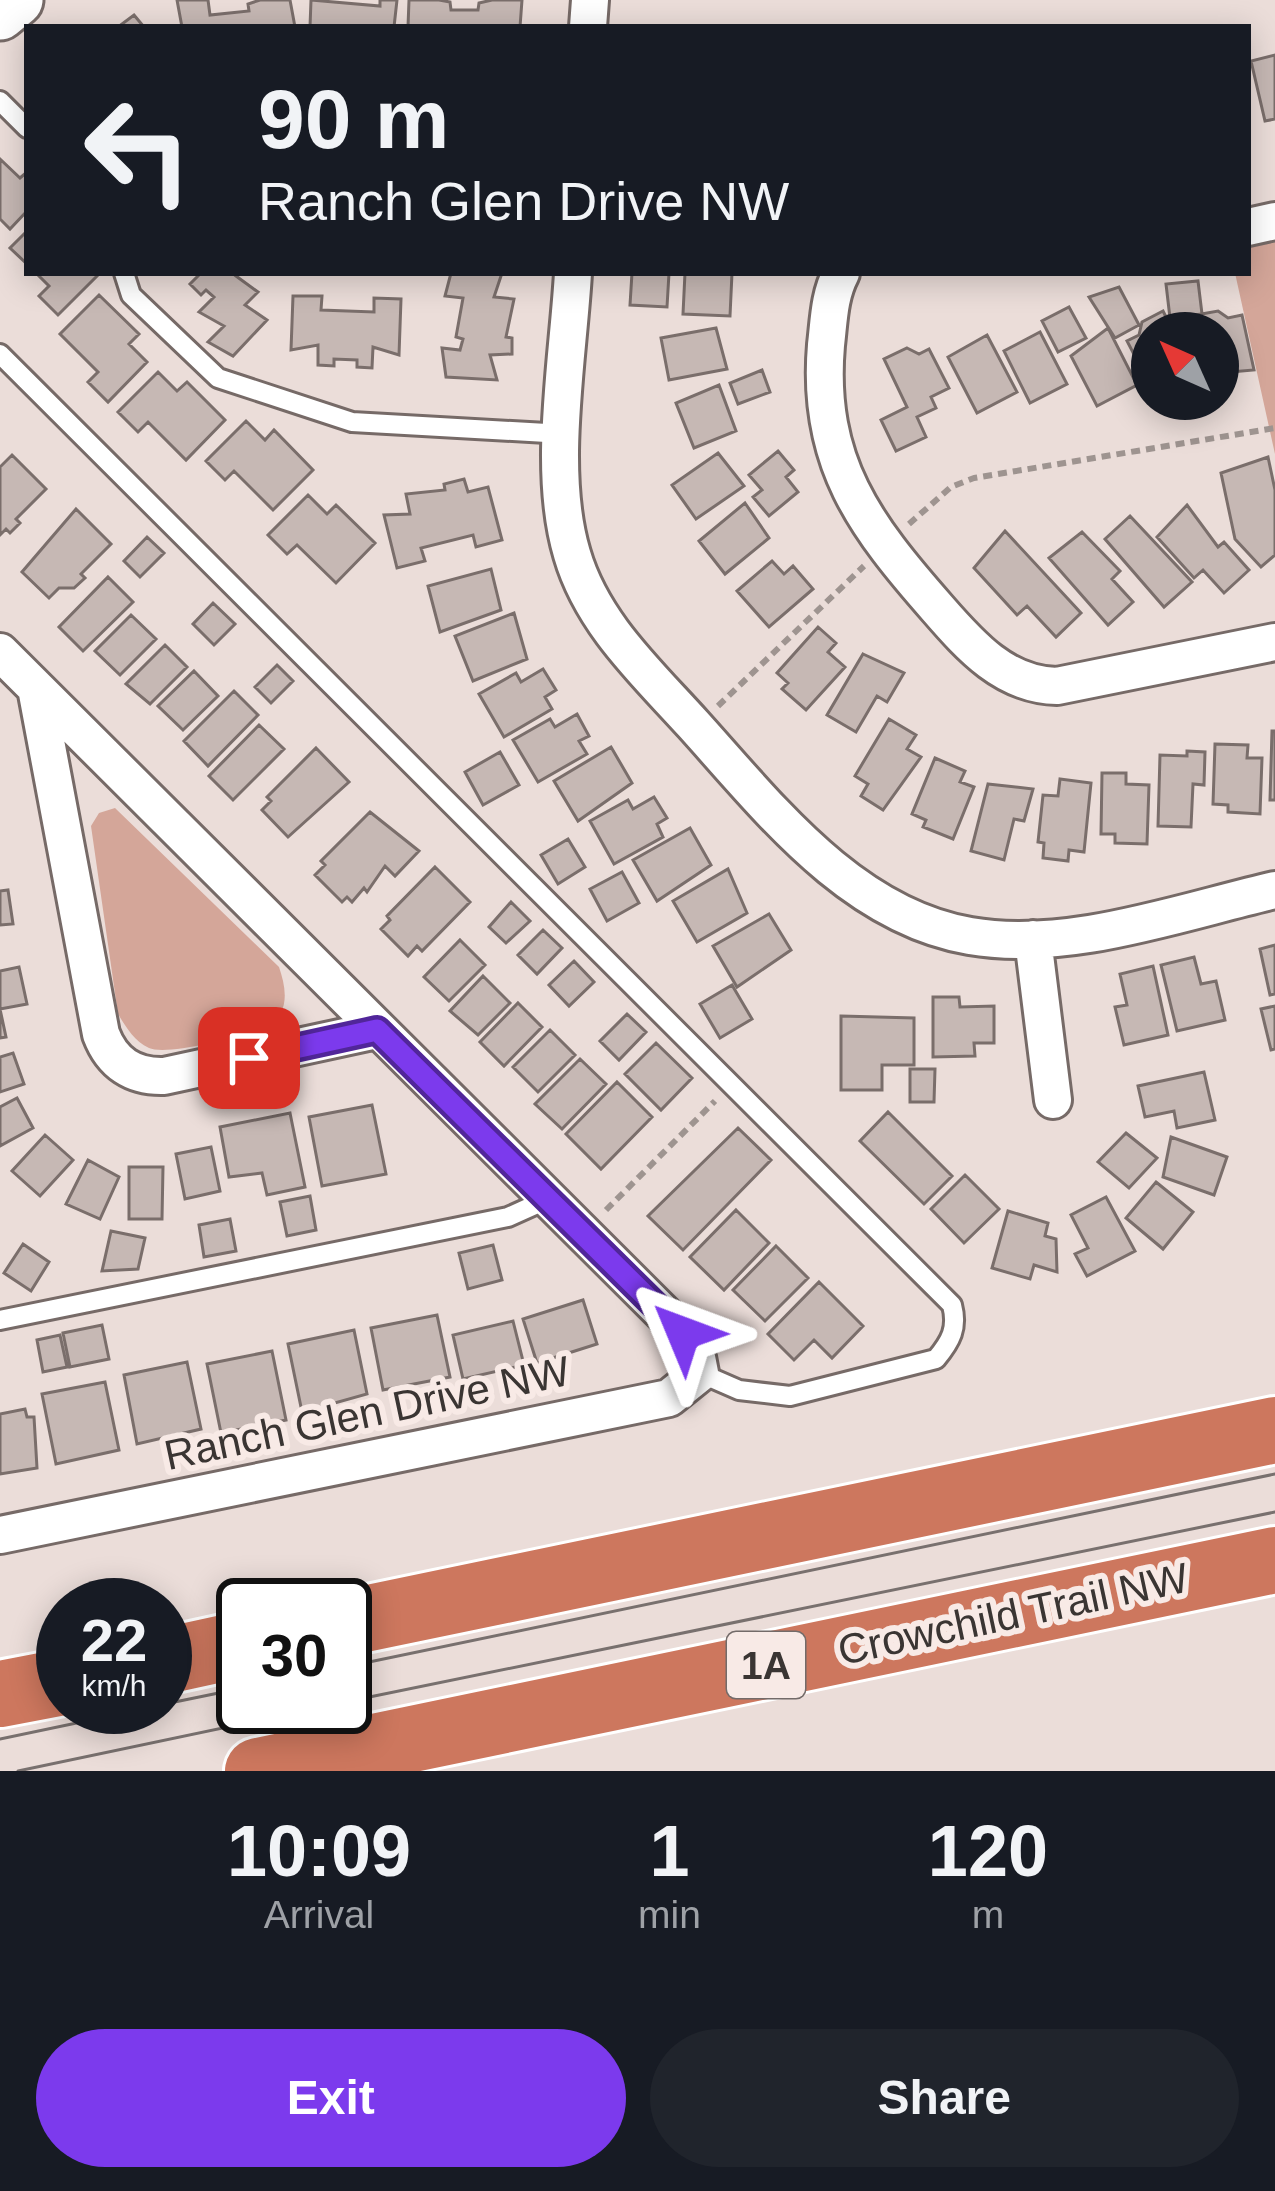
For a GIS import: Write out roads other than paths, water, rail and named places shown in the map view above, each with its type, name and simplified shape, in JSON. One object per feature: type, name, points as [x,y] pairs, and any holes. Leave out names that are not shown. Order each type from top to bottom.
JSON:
[{"type":"highway","points":[[372,1617],[1275,1430]]},
{"type":"highway","name":"Crowchild Trail NW","points":[[258,1771],[1275,1561]]},
{"type":"highway","points":[[0,1694],[36,1687]]},
{"type":"street","points":[[0,14],[17,0]]},
{"type":"street","points":[[573,276],[561,496],[584,586],[616,639],[800,842],[874,898],[921,922],[970,936],[1033,939],[1275,890]]},
{"type":"street","points":[[840,276],[831,297],[826,354],[832,447],[848,490],[883,548],[966,641],[1027,686],[1081,683],[1275,642]]},
{"type":"street","points":[[0,652],[683,1333],[695,1347],[700,1373]]},
{"type":"street","points":[[36,688],[101,1034],[113,1058],[136,1073],[164,1076],[377,1030]]},
{"type":"street","points":[[1033,939],[1053,1100]]},
{"type":"street","name":"Ranch Glen Drive NW","points":[[0,1535],[669,1398],[700,1373]]},
{"type":"lane","points":[[0,100],[24,125]]},
{"type":"lane","points":[[125,276],[131,295],[218,378],[352,422],[564,434]]},
{"type":"lane","points":[[0,354],[952,1304],[952,1340],[936,1359],[790,1396],[739,1390],[700,1373]]},
{"type":"lane","points":[[0,1320],[508,1217],[548,1199]]},
{"type":"tram line","points":[[372,1661],[1275,1474]]},
{"type":"tram line","points":[[372,1696],[1275,1512]]},
{"type":"tram line","points":[[192,1698],[216,1694]]},
{"type":"tram line","points":[[18,1771],[216,1729]]},
{"type":"tram line","points":[[0,1739],[36,1731]]}]
